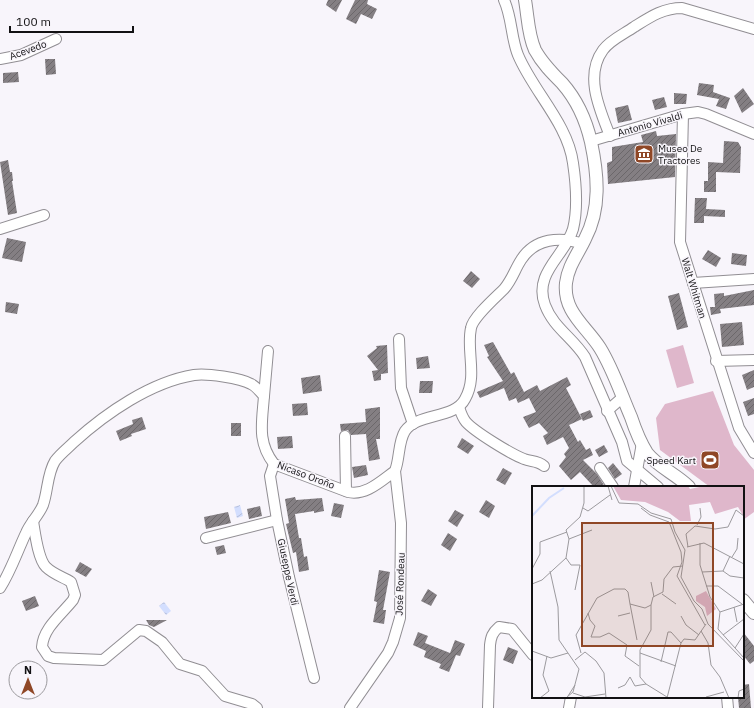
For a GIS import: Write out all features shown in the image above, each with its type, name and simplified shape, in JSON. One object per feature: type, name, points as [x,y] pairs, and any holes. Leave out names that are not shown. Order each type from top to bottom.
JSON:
[{"type":"main road","points":[[525,0],[530,33],[535,50],[546,66],[572,97],[585,120],[591,141],[596,171],[597,204],[593,221],[583,244],[572,262],[567,276],[566,291],[568,305],[601,350],[642,443],[652,458],[688,486]]},
{"type":"main road","points":[[744,601],[754,613]]},
{"type":"street","points":[[504,0],[518,54],[568,144],[572,155],[576,211],[572,230],[568,239],[545,276],[542,293],[545,305],[556,325],[580,349],[585,357],[607,411],[622,442],[627,461],[657,486]]},
{"type":"street","points":[[610,136],[598,103],[594,84],[598,58],[609,43],[653,15],[665,5],[682,8],[753,30]]},
{"type":"street","name":"Acevedo","points":[[0,59],[21,55],[56,39]]},
{"type":"street","name":"Antonio Vivaldi","points":[[591,141],[683,114],[698,112],[754,134]]},
{"type":"street","name":"Walt Whitman","points":[[683,114],[680,242],[716,361],[739,428],[754,453]]},
{"type":"street","points":[[0,229],[44,215]]},
{"type":"street","points":[[395,471],[402,435],[407,428],[413,424],[459,408],[465,399],[471,377],[470,334],[472,324],[509,284],[526,254],[549,240],[568,239],[583,244]]},
{"type":"street","points":[[693,283],[754,279]]},
{"type":"street","points":[[399,339],[402,388],[413,424]]},
{"type":"street","name":"Nicaso Oroño","points":[[268,351],[261,425],[262,442],[274,464],[355,493],[362,492],[395,471]]},
{"type":"street","points":[[716,361],[754,360]]},
{"type":"street","points":[[0,588],[11,569],[26,533],[44,503],[51,471],[55,462],[84,433],[127,402],[163,385],[196,375],[244,381],[252,384],[264,396]]},
{"type":"street","points":[[607,411],[623,397]]},
{"type":"street","points":[[459,408],[462,416],[474,429],[517,456],[525,460],[540,462],[544,466]]},
{"type":"street","points":[[345,436],[346,491]]},
{"type":"street","points":[[634,486],[642,443]]},
{"type":"street","name":"Giuseppe Verdi","points":[[274,464],[270,476],[278,520],[289,577],[314,678]]},
{"type":"street","points":[[600,468],[612,486]]},
{"type":"street","name":"José Rondeau","points":[[350,708],[388,653],[400,618],[401,523],[395,471]]},
{"type":"street","points":[[206,538],[278,520]]},
{"type":"street","points":[[33,521],[42,561],[53,573],[71,582],[75,595],[73,600],[48,629],[44,637],[42,647],[48,656],[54,658],[103,660],[138,630],[146,631],[162,642],[176,661],[202,671],[225,696],[252,704],[257,708]]},
{"type":"street","points":[[488,708],[491,636],[499,627],[512,629],[516,632],[532,654]]},
{"type":"street","points":[[569,708],[571,698]]},
{"type":"street","points":[[727,698],[728,708]]},
{"type":"shaded area","points":[[683,345],[694,383],[677,388],[666,350]]},
{"type":"shaded area","name":"Speed Kart","points":[[713,391],[734,445],[754,470],[754,512],[744,519],[744,486],[709,486],[660,450],[656,418],[665,404]]},
{"type":"water","points":[[240,505],[243,516],[237,518],[234,507]]},
{"type":"water","points":[[164,602],[171,611],[166,615],[159,606]]},
{"type":"building","points":[[328,0],[342,0],[336,12],[326,5]]},
{"type":"building","points":[[355,0],[368,0],[367,4],[377,9],[372,19],[361,14],[356,24],[346,19]]},
{"type":"building","points":[[45,59],[55,59],[56,74],[46,75]]},
{"type":"building","points":[[18,72],[19,82],[3,83],[3,73]]},
{"type":"building","points":[[699,83],[714,85],[713,92],[730,98],[726,109],[716,106],[719,99],[697,95]]},
{"type":"building","points":[[743,88],[754,104],[742,113],[734,96]]},
{"type":"building","points":[[674,93],[687,94],[686,104],[674,104]]},
{"type":"building","points":[[664,97],[667,107],[655,110],[652,100]]},
{"type":"building","points":[[628,105],[632,120],[618,123],[615,108]]},
{"type":"building","name":"Museo De Tractores","points":[[656,131],[657,136],[676,134],[675,177],[608,184],[607,163],[612,161],[612,147],[643,142],[641,135]]},
{"type":"building","points":[[724,141],[738,142],[741,147],[740,173],[716,172],[716,192],[704,192],[704,181],[708,181],[708,162],[723,163]]},
{"type":"building","points":[[8,160],[10,172],[12,172],[17,213],[8,215],[0,162]]},
{"type":"building","points":[[695,198],[707,198],[706,209],[725,210],[725,217],[704,216],[704,223],[694,223]]},
{"type":"building","points":[[7,238],[26,242],[22,262],[2,258]]},
{"type":"building","points":[[708,250],[721,258],[716,267],[702,259]]},
{"type":"building","points":[[732,253],[747,255],[746,266],[731,264]]},
{"type":"building","points":[[471,271],[480,279],[472,288],[463,281]]},
{"type":"building","points":[[754,290],[754,305],[720,309],[721,313],[711,315],[710,307],[715,307],[714,294],[724,293],[724,296]]},
{"type":"building","points":[[679,293],[688,327],[677,330],[668,296]]},
{"type":"building","points":[[6,302],[19,304],[17,314],[5,312]]},
{"type":"building","points":[[742,322],[744,345],[722,347],[720,324]]},
{"type":"building","points":[[493,342],[511,374],[514,372],[524,392],[537,385],[540,391],[567,377],[571,385],[566,388],[582,419],[569,425],[578,442],[580,440],[586,450],[590,448],[593,455],[583,460],[597,474],[604,486],[593,486],[580,472],[571,480],[559,466],[566,457],[564,454],[569,448],[563,437],[547,445],[543,436],[548,433],[539,423],[529,428],[523,417],[536,412],[529,398],[518,403],[516,398],[509,401],[504,388],[480,398],[477,392],[503,381],[487,357],[489,356],[484,345]]},
{"type":"building","points":[[387,345],[388,373],[381,374],[381,380],[374,381],[372,371],[378,370],[367,356],[377,348],[376,346]]},
{"type":"building","points":[[428,356],[430,368],[417,369],[416,358]]},
{"type":"building","points":[[754,370],[754,387],[747,390],[742,375]]},
{"type":"building","points":[[320,375],[322,391],[303,394],[301,378]]},
{"type":"building","points":[[420,381],[433,381],[432,393],[419,393]]},
{"type":"building","points":[[754,398],[754,414],[748,416],[743,402]]},
{"type":"building","points":[[307,403],[308,415],[293,416],[292,404]]},
{"type":"building","points":[[380,407],[380,439],[376,439],[380,459],[369,461],[366,434],[351,435],[348,430],[341,431],[340,424],[366,422],[365,409]]},
{"type":"building","points":[[590,410],[593,417],[583,421],[580,414]]},
{"type":"building","points":[[142,417],[146,429],[131,434],[132,436],[120,441],[116,431],[133,424],[132,420]]},
{"type":"building","points":[[231,423],[241,423],[241,436],[231,436]]},
{"type":"building","points":[[292,436],[293,448],[278,449],[277,437]]},
{"type":"building","points":[[462,438],[474,446],[468,454],[457,447]]},
{"type":"building","points":[[604,445],[608,452],[599,457],[595,450]]},
{"type":"building","points":[[613,463],[622,474],[615,479],[608,468]]},
{"type":"building","points":[[366,465],[368,475],[354,478],[352,467]]},
{"type":"building","points":[[503,468],[512,473],[505,485],[496,480]]},
{"type":"building","points":[[295,497],[296,500],[322,498],[324,511],[295,514],[299,538],[301,538],[304,557],[307,556],[309,570],[299,572],[296,552],[293,553],[286,524],[289,523],[285,499]]},
{"type":"building","points":[[486,500],[495,506],[489,518],[479,512]]},
{"type":"building","points":[[334,503],[344,505],[341,518],[331,516]]},
{"type":"building","points":[[260,506],[262,516],[249,519],[247,509]]},
{"type":"building","points":[[455,510],[464,515],[457,527],[448,521]]},
{"type":"building","points":[[228,512],[231,523],[206,529],[204,517]]},
{"type":"building","points":[[448,533],[457,539],[450,551],[441,545]]},
{"type":"building","points":[[224,545],[226,553],[217,555],[215,547]]},
{"type":"building","points":[[80,562],[92,569],[86,577],[75,571]]},
{"type":"building","points":[[379,570],[390,572],[383,610],[386,610],[384,624],[373,622],[377,602],[374,601]]},
{"type":"building","points":[[428,589],[437,595],[431,606],[421,601]]},
{"type":"building","points":[[35,596],[39,606],[26,611],[22,601]]},
{"type":"building","points":[[146,620],[167,620],[154,627],[149,625]]},
{"type":"building","points":[[418,632],[428,636],[425,643],[450,653],[455,640],[465,644],[460,656],[456,655],[449,672],[439,668],[441,664],[424,657],[426,651],[413,645]]},
{"type":"building","points":[[744,633],[754,646],[754,661],[750,664],[744,656]]},
{"type":"building","points":[[508,647],[518,651],[513,664],[503,660]]},
{"type":"building","points":[[749,684],[751,708],[739,708],[738,698],[744,698],[744,685]]},
{"type":"place","name":"Museo De Tractores","points":[[644,154]]},
{"type":"place","name":"Speed Kart","points":[[710,460]]}]
